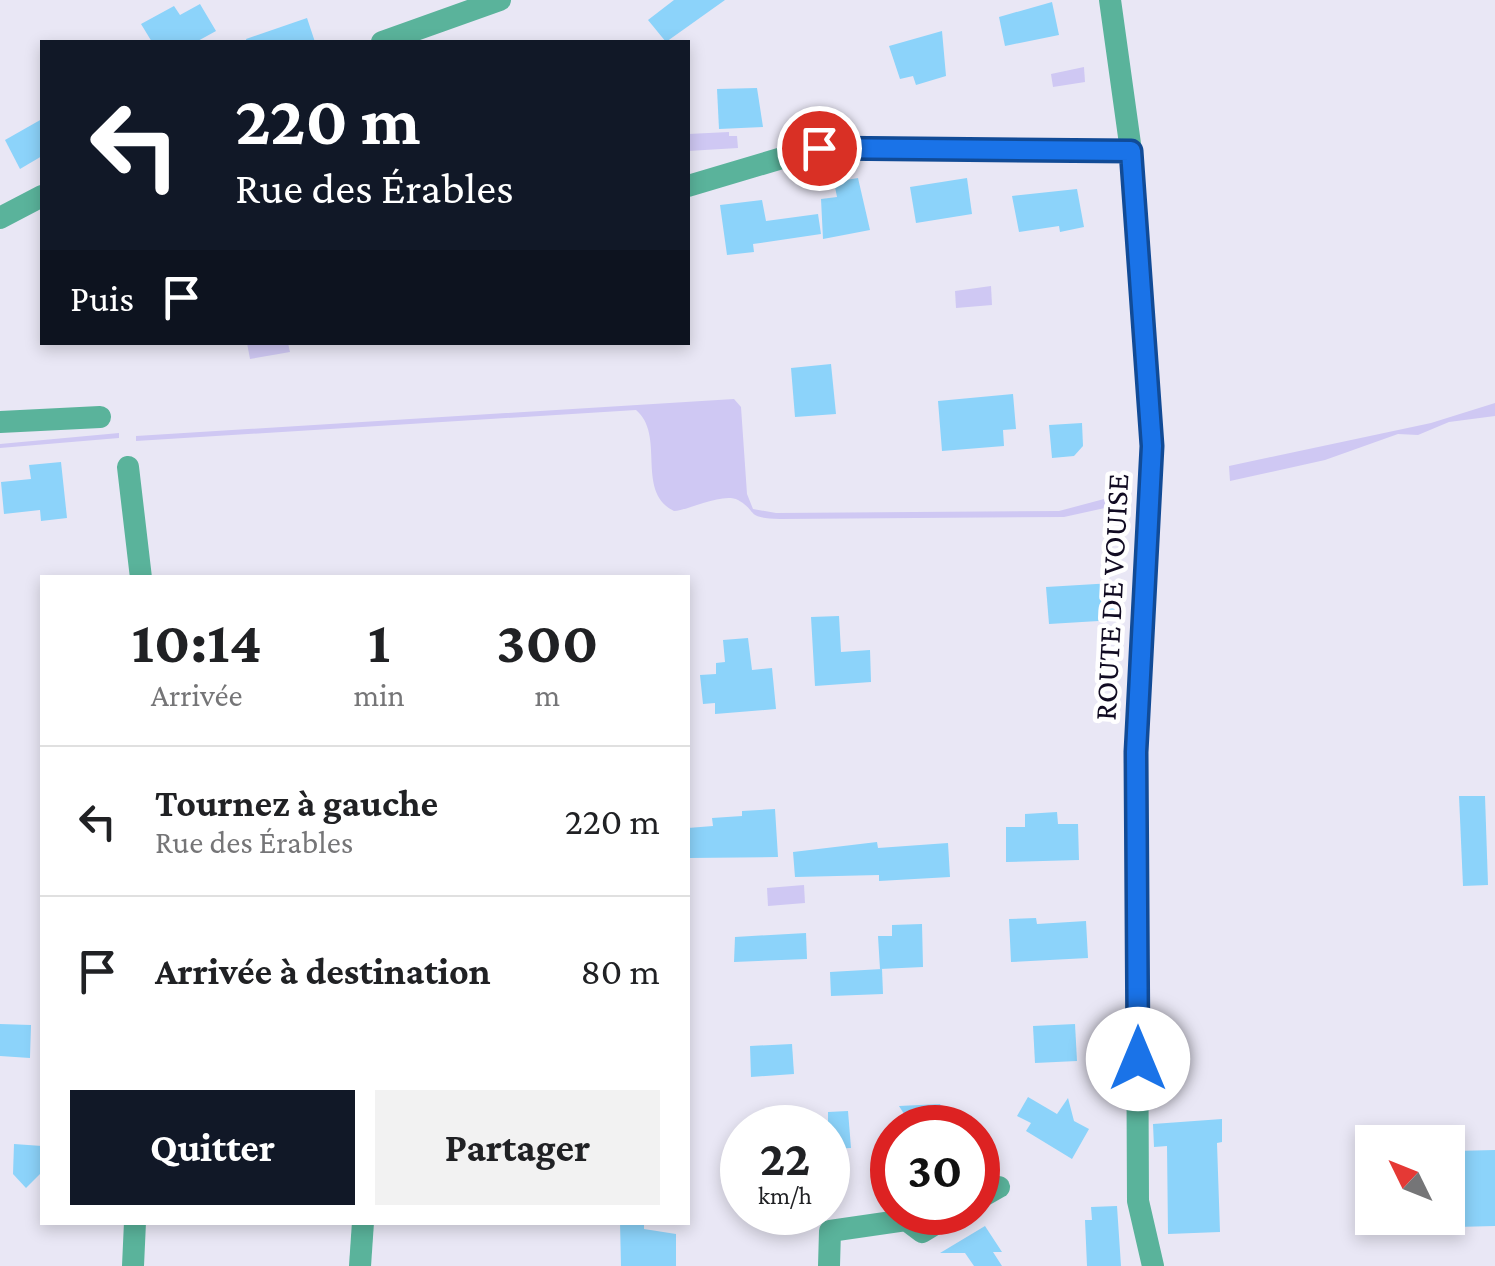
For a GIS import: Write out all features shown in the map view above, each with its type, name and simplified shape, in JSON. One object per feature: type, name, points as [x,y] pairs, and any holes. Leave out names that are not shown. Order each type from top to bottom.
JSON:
[{"type":"street","points":[[388,40],[500,0]]},
{"type":"street","name":"ROUTE DE VOUISE","points":[[1116,1],[1152,446],[1136,752],[1138,1200],[1152,1266]]},
{"type":"street","points":[[690,185],[819,148],[1131,151]]},
{"type":"street","points":[[0,218],[40,197]]},
{"type":"street","points":[[0,422],[100,417]]},
{"type":"street","points":[[128,466],[141,575]]},
{"type":"street","name":"ROUTE DE VOUISE","points":[[1134,1266],[1131,1232],[1138,1200]]},
{"type":"street","points":[[133,1266],[135,1225]]},
{"type":"street","points":[[360,1266],[363,1225]]},
{"type":"street","points":[[829,1266],[830,1231],[870,1225]]},
{"type":"shaded area","points":[[1084,67],[1085,82],[1053,87],[1051,74]]},
{"type":"shaded area","points":[[729,132],[729,136],[737,136],[738,148],[690,151],[690,134]]},
{"type":"shaded area","points":[[991,286],[992,305],[956,308],[955,291]]},
{"type":"shaded area","points":[[247,345],[288,345],[290,352],[250,359]]},
{"type":"shaded area","points":[[734,399],[741,407],[747,494],[753,509],[776,513],[1059,511],[1123,494],[1123,504],[1064,517],[769,518],[756,516],[732,498],[674,511],[656,491],[649,434],[636,410],[136,441],[136,436]]},
{"type":"shaded area","points":[[1495,403],[1495,416],[1449,422],[1418,435],[1398,434],[1325,460],[1230,481],[1229,466],[1431,423]]},
{"type":"shaded area","points":[[119,433],[119,438],[0,448],[0,444]]},
{"type":"shaded area","points":[[804,885],[805,903],[768,906],[767,888]]},
{"type":"building","points":[[674,0],[725,0],[669,40],[664,40],[648,20]]},
{"type":"building","points":[[1052,2],[1059,35],[1005,46],[999,17]]},
{"type":"building","points":[[200,4],[216,31],[200,40],[151,40],[141,24],[174,6],[180,15]]},
{"type":"building","points":[[307,18],[314,40],[246,40]]},
{"type":"building","points":[[942,31],[946,76],[916,85],[913,76],[900,79],[889,46]]},
{"type":"building","points":[[757,88],[763,127],[719,129],[717,89]]},
{"type":"building","points":[[40,120],[40,157],[20,169],[5,140]]},
{"type":"building","points":[[858,178],[870,230],[823,239],[821,199],[837,197],[834,182]]},
{"type":"building","points":[[967,178],[972,214],[916,223],[910,187]]},
{"type":"building","points":[[1077,189],[1084,227],[1060,232],[1059,226],[1019,232],[1012,196]]},
{"type":"building","points":[[762,200],[766,221],[818,214],[821,234],[753,244],[754,252],[727,255],[720,205]]},
{"type":"building","points":[[831,364],[836,414],[795,417],[791,368]]},
{"type":"building","points":[[1013,394],[1016,429],[1003,430],[1004,446],[942,451],[938,401]]},
{"type":"building","points":[[1082,423],[1083,446],[1074,456],[1052,458],[1049,425]]},
{"type":"building","points":[[61,462],[67,518],[41,521],[40,510],[4,514],[1,482],[31,479],[29,465]]},
{"type":"building","points":[[1113,583],[1115,620],[1049,624],[1046,587]]},
{"type":"building","points":[[839,616],[841,652],[870,650],[871,682],[815,686],[811,617]]},
{"type":"building","points":[[748,638],[752,670],[772,668],[776,709],[715,714],[715,703],[703,704],[700,675],[716,674],[716,663],[725,662],[723,640]]},
{"type":"building","points":[[1459,796],[1485,796],[1488,885],[1463,886]]},
{"type":"building","points":[[775,809],[778,857],[690,858],[690,828],[713,826],[712,818],[742,816],[742,811]]},
{"type":"building","points":[[1057,812],[1058,824],[1078,824],[1079,860],[1006,862],[1006,827],[1025,827],[1025,814]]},
{"type":"building","points":[[877,842],[878,848],[948,843],[950,877],[879,881],[879,875],[795,877],[793,852]]},
{"type":"building","points":[[1036,918],[1037,924],[1086,921],[1088,958],[1011,962],[1009,919]]},
{"type":"building","points":[[922,924],[923,967],[880,969],[878,936],[892,936],[892,925]]},
{"type":"building","points":[[806,933],[807,959],[734,962],[735,937]]},
{"type":"building","points":[[882,969],[883,994],[831,996],[830,972]]},
{"type":"building","points":[[0,1024],[31,1025],[30,1058],[0,1056]]},
{"type":"building","points":[[1075,1024],[1077,1061],[1035,1063],[1033,1026]]},
{"type":"building","points":[[792,1044],[794,1074],[751,1077],[750,1046]]},
{"type":"building","points":[[1028,1097],[1057,1114],[1068,1098],[1074,1121],[1089,1129],[1072,1159],[1026,1131],[1031,1123],[1017,1116]]},
{"type":"building","points":[[1222,1119],[1222,1142],[1217,1143],[1220,1232],[1168,1234],[1167,1146],[1154,1147],[1153,1124]]},
{"type":"building","points":[[14,1144],[40,1146],[40,1174],[26,1188],[13,1174]]},
{"type":"building","points":[[1495,1150],[1495,1226],[1465,1227],[1465,1151]]},
{"type":"building","points":[[1117,1206],[1121,1266],[1087,1266],[1085,1220],[1092,1220],[1091,1207]]},
{"type":"building","points":[[620,1225],[644,1225],[644,1229],[676,1234],[676,1266],[621,1266]]},
{"type":"building","points":[[970,1235],[991,1235],[1002,1252],[993,1252],[1002,1266],[974,1266],[965,1253],[940,1253]]},
{"type":"route","points":[[819,148],[1131,151],[1152,446],[1136,752],[1138,1059]]}]
